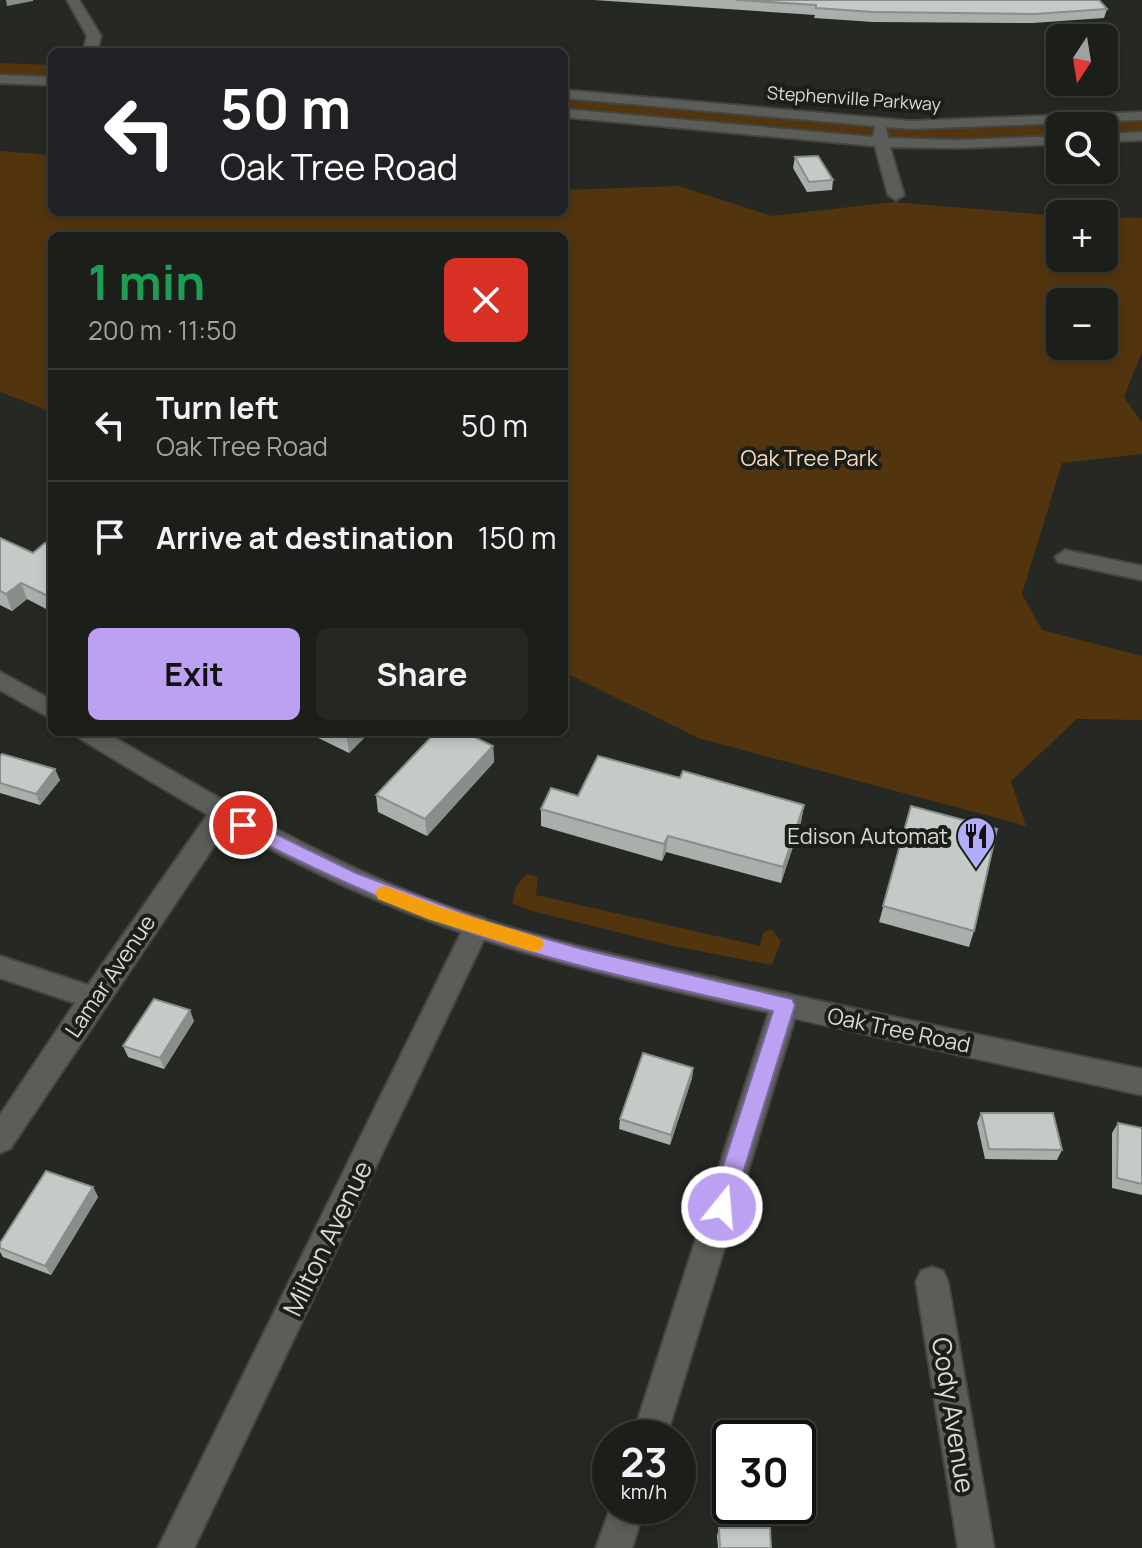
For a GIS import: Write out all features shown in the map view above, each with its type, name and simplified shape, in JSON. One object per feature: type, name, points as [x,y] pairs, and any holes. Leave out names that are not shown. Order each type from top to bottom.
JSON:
[{"type":"street","points":[[73,0],[94,36],[91,48]]},
{"type":"street","points":[[0,79],[48,81]]},
{"type":"street","name":"Stephenville Parkway","points":[[568,94],[880,123],[941,125],[1142,116]]},
{"type":"street","name":"Stephenville Parkway","points":[[568,113],[881,142],[957,144],[1046,141]]},
{"type":"street","points":[[880,123],[881,142],[896,195]]},
{"type":"street","points":[[1118,137],[1142,136]]},
{"type":"street","points":[[1065,557],[1142,573]]},
{"type":"street","points":[[0,680],[48,709]]},
{"type":"street","name":"Oak Tree Road","points":[[94,736],[222,814],[349,878],[477,927],[586,959],[1142,1082]]},
{"type":"street","name":"Lamar Avenue","points":[[0,1140],[222,814]]},
{"type":"street","name":"Milton Avenue","points":[[176,1548],[477,927]]},
{"type":"street","points":[[0,967],[94,998]]},
{"type":"street","points":[[655,1420],[785,1005]]},
{"type":"street","name":"Cody Avenue","points":[[932,1282],[976,1548]]},
{"type":"street","points":[[614,1548],[622,1524]]},
{"type":"green space","points":[[0,63],[48,65],[48,81],[0,79]]},
{"type":"green space","points":[[568,94],[880,123],[1046,119],[1046,141],[957,144],[568,113]]},
{"type":"green space","points":[[1142,116],[1142,136],[1118,137],[1118,117]]},
{"type":"green space","name":"Oak Tree Park","points":[[0,151],[48,155],[48,216],[568,216],[568,190],[679,186],[772,216],[893,202],[1046,215],[1046,272],[1118,272],[1118,217],[1142,218],[1142,352],[1124,397],[1142,423],[1142,454],[1062,463],[1022,594],[1042,630],[1142,656],[1142,720],[1077,719],[1011,781],[1026,826],[698,738],[568,674],[568,232],[48,232],[48,410],[0,392]]},
{"type":"green space","points":[[527,874],[538,877],[536,895],[760,946],[763,933],[771,929],[781,941],[772,965],[673,946],[532,911],[512,903],[516,886]]},
{"type":"building","points":[[736,0],[1099,0],[1107,9],[1035,14],[874,12]]},
{"type":"building","points":[[818,156],[833,180],[809,182],[795,157]]},
{"type":"building","points":[[0,538],[33,553],[45,543],[48,544],[48,596],[21,583],[6,594],[0,591]]},
{"type":"building","points":[[432,736],[472,736],[493,746],[425,819],[376,795]]},
{"type":"building","points":[[2,754],[55,769],[36,794],[0,783]]},
{"type":"building","points":[[598,756],[680,778],[683,771],[804,805],[783,867],[668,836],[664,844],[541,809],[551,788],[578,796]]},
{"type":"building","points":[[911,806],[997,829],[974,931],[883,906]]},
{"type":"building","points":[[154,999],[190,1010],[160,1058],[123,1046]]},
{"type":"building","points":[[643,1053],[693,1068],[671,1135],[620,1119]]},
{"type":"building","points":[[981,1113],[1053,1113],[1062,1150],[989,1149]]},
{"type":"building","points":[[1118,1123],[1142,1128],[1142,1184],[1117,1178]]},
{"type":"building","points":[[46,1171],[93,1187],[45,1266],[0,1248],[0,1243]]},
{"type":"building","points":[[719,1528],[770,1528],[771,1548],[720,1548]]},
{"type":"slow traffic","points":[[385,893],[435,913],[534,944]]},
{"type":"place","name":"Edison Automat","points":[[976,870]]},
{"type":"route","points":[[243,825],[349,878],[435,913],[586,959],[785,1005],[722,1207]]}]
